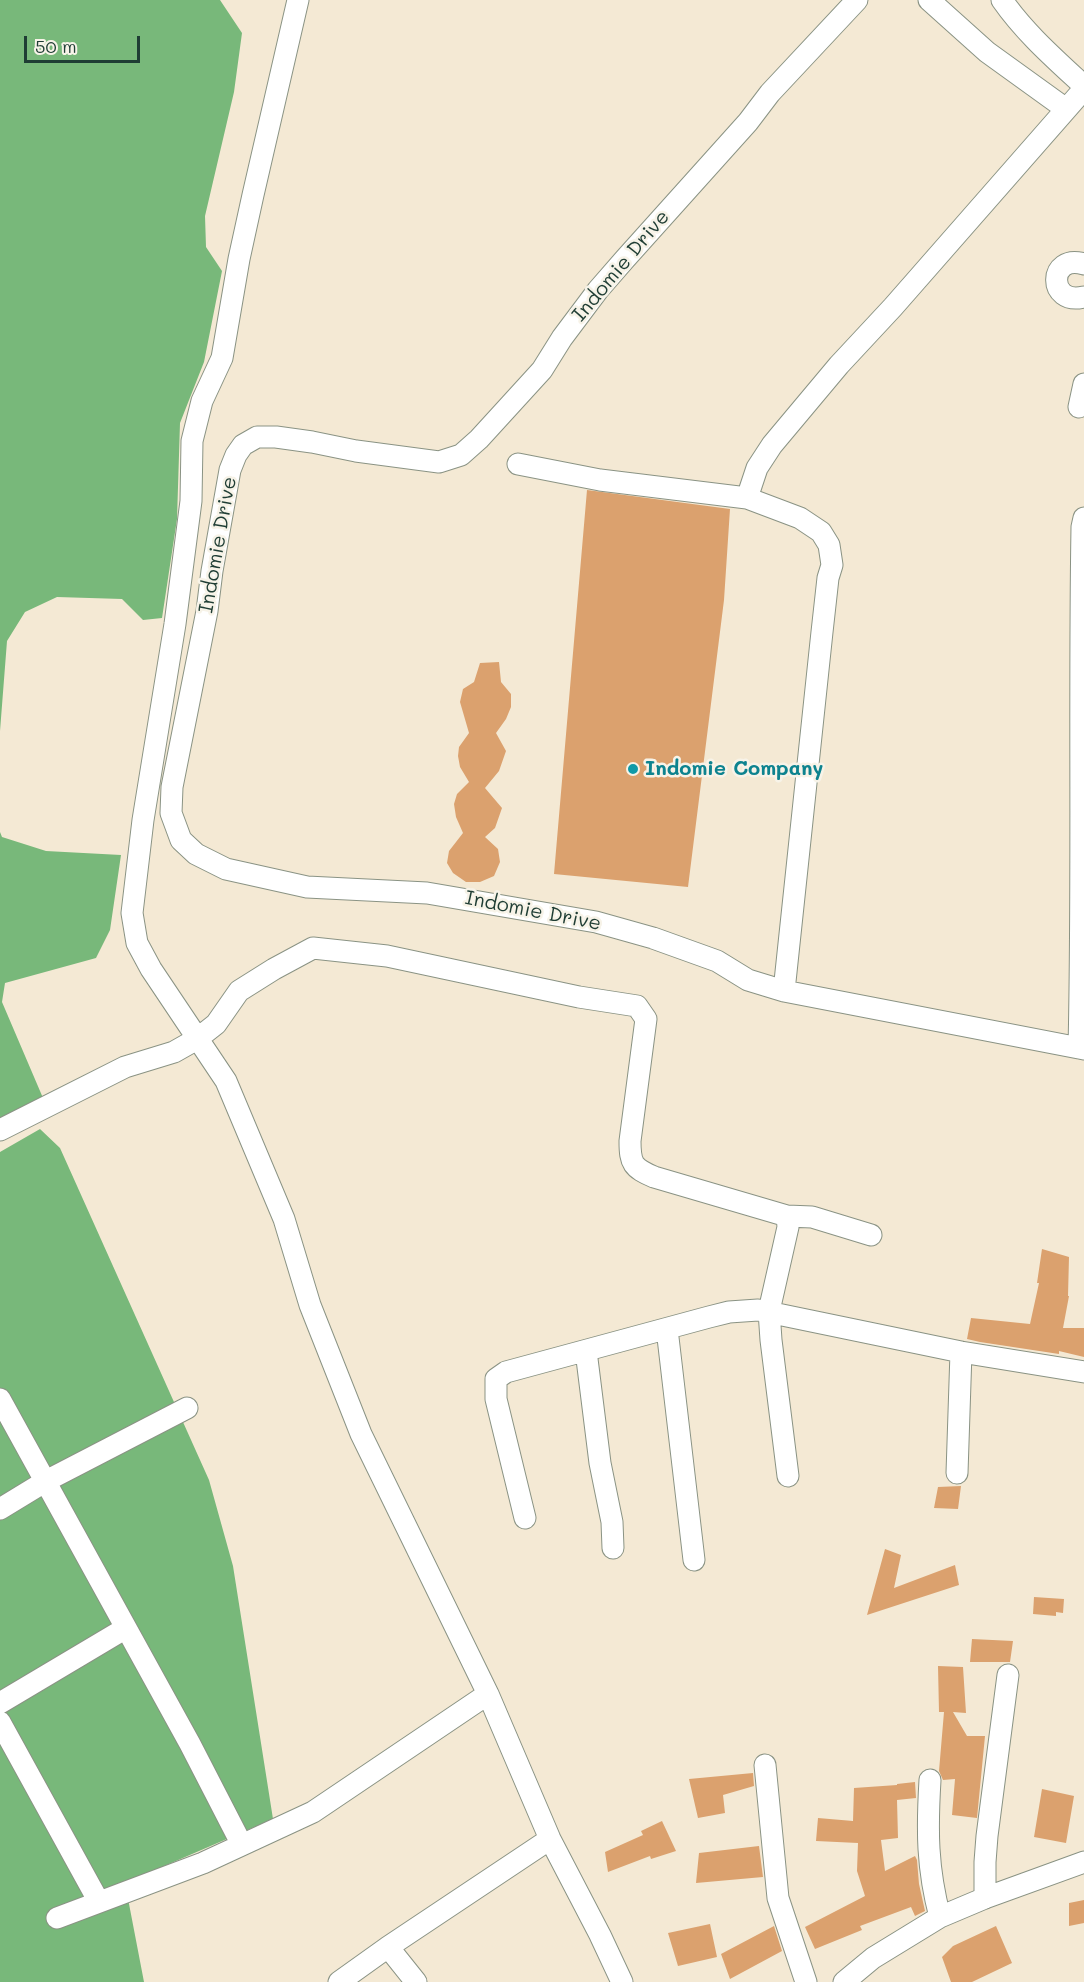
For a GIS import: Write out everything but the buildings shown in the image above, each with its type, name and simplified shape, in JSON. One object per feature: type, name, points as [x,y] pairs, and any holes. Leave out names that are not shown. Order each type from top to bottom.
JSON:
[{"type":"street","points":[[298,0],[252,195],[222,358],[202,401],[192,441],[191,501],[175,624],[143,820],[132,913],[137,943],[146,960],[226,1081],[284,1219],[310,1305],[361,1434],[488,1694],[550,1839],[622,1982]]},
{"type":"street","name":"Indomie Drive","points":[[857,0],[770,93],[748,122],[598,290],[562,338],[542,370],[479,439],[461,455],[439,462],[276,437],[257,437],[243,445],[230,470],[207,611],[172,787],[171,813],[181,840],[196,854],[226,870],[307,887],[427,892],[596,922],[653,938],[717,961],[748,980],[784,991],[1082,1048],[1081,624],[1084,518]]},
{"type":"street","points":[[930,0],[987,52],[1066,110]]},
{"type":"street","points":[[747,498],[757,468],[772,446],[839,364],[893,307],[1084,87],[1012,15],[1002,0]]},
{"type":"street","points":[[1084,264],[1075,261],[1066,264],[1059,271],[1056,280],[1058,289],[1065,296],[1075,299],[1084,297]]},
{"type":"street","points":[[1079,407],[1084,384]]},
{"type":"street","points":[[518,464],[600,480],[747,498],[776,507],[800,518],[821,532],[830,545],[832,565],[828,578],[784,991]]},
{"type":"street","points":[[0,1130],[125,1067],[174,1052],[197,1039],[216,1024],[239,991],[313,948],[387,956],[579,997],[637,1006],[646,1019],[630,1141],[630,1155],[635,1168],[654,1177],[787,1216],[812,1217],[871,1235]]},
{"type":"street","points":[[787,1216],[788,1227],[769,1311],[788,1476]]},
{"type":"street","points":[[525,1518],[496,1399],[496,1379],[506,1372],[729,1312],[769,1311],[961,1352],[1084,1372]]},
{"type":"street","points":[[667,1329],[693,1560]]},
{"type":"street","points":[[586,1351],[600,1463],[612,1522],[613,1548]]},
{"type":"street","points":[[957,1473],[961,1352]]},
{"type":"street","points":[[0,1399],[190,1744],[242,1845]]},
{"type":"street","points":[[0,1509],[46,1481],[187,1408]]},
{"type":"street","points":[[0,1703],[126,1628]]},
{"type":"street","points":[[985,1898],[986,1844],[1008,1675]]},
{"type":"street","points":[[57,1918],[203,1863],[313,1812],[488,1694]]},
{"type":"street","points":[[0,1722],[99,1902]]},
{"type":"street","points":[[765,1765],[778,1898],[806,1982]]},
{"type":"street","points":[[930,1780],[928,1843],[932,1887],[940,1917]]},
{"type":"street","points":[[339,1982],[550,1839]]},
{"type":"street","points":[[844,1982],[873,1958],[940,1917],[1084,1862]]},
{"type":"street","points":[[388,1947],[416,1982]]},
{"type":"green space","points":[[0,0],[220,0],[242,33],[234,92],[205,216],[206,247],[222,271],[204,362],[180,423],[177,519],[162,618],[143,620],[122,599],[57,597],[25,612],[7,641],[0,731]]},
{"type":"green space","points":[[0,832],[2,837],[46,851],[121,855],[110,930],[96,958],[5,983],[2,1002],[43,1098],[0,1124]]},
{"type":"green space","points":[[40,1129],[60,1148],[209,1480],[233,1566],[273,1819],[125,1883],[144,1982],[0,1982],[0,1152]]},
{"type":"place","name":"Indomie Company","points":[[633,769]]}]
